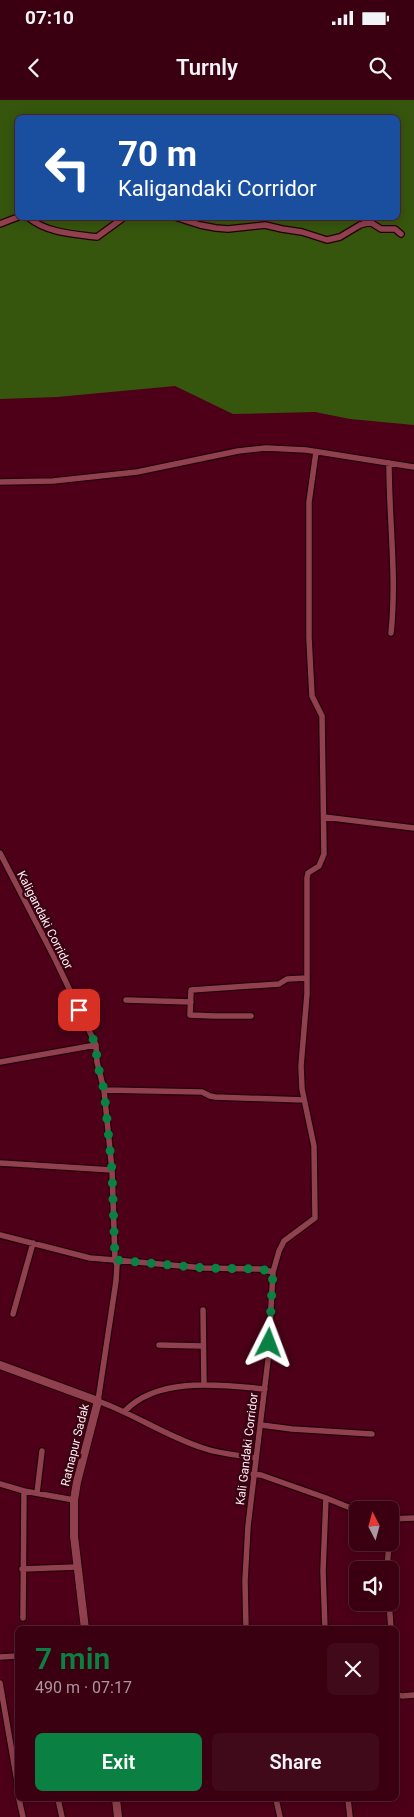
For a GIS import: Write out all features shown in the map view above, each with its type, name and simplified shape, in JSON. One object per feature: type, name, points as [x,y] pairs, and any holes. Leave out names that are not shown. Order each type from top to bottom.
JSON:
[{"type":"main road","name":"Ratnapur Sadak","points":[[0,1365],[98,1401],[74,1500],[77,1567],[85,1626]]},
{"type":"main road","points":[[116,1801],[118,1817]]},
{"type":"street","points":[[0,224],[15,218]]},
{"type":"street","points":[[32,220],[38,225],[72,234],[97,237],[120,220]]},
{"type":"street","points":[[184,220],[200,226],[222,228],[265,225],[302,232],[327,240],[370,222],[381,229],[395,229],[401,234]]},
{"type":"street","points":[[0,482],[52,481],[137,472],[254,448],[316,452],[414,467]]},
{"type":"street","points":[[104,1090],[202,1092],[215,1097],[304,1100],[301,1066],[307,978],[307,878],[308,874],[319,866],[324,854],[322,716],[312,696],[310,638],[309,502],[316,452]]},
{"type":"street","points":[[389,463],[393,570],[391,634]]},
{"type":"street","points":[[324,817],[414,828]]},
{"type":"street","name":"Kaligandaki Corridor","points":[[0,853],[54,957],[96,1045],[97,1062],[104,1090],[112,1170],[115,1260],[117,1265],[98,1401]]},
{"type":"street","points":[[251,1016],[190,1015],[191,990],[279,984],[287,978],[307,978]]},
{"type":"street","points":[[126,1000],[191,1002]]},
{"type":"street","points":[[0,1062],[96,1045]]},
{"type":"street","name":"Kali Gandaki Corridor","points":[[246,1626],[244,1581],[248,1526],[268,1360],[273,1272],[284,1241],[315,1218],[314,1146],[304,1100]]},
{"type":"street","points":[[0,1163],[112,1170]]},
{"type":"street","points":[[0,1236],[90,1258],[204,1268],[260,1269],[273,1272]]},
{"type":"street","points":[[13,1314],[33,1244]]},
{"type":"street","points":[[203,1310],[204,1385]]},
{"type":"street","points":[[159,1345],[203,1346]]},
{"type":"street","points":[[124,1410],[143,1397],[182,1385],[265,1389]]},
{"type":"street","points":[[98,1401],[124,1410],[204,1449],[256,1458]]},
{"type":"street","points":[[261,1425],[372,1434]]},
{"type":"street","points":[[37,1493],[42,1451]]},
{"type":"street","points":[[253,1474],[261,1475],[349,1507]]},
{"type":"street","points":[[0,1484],[24,1491],[74,1500]]},
{"type":"street","points":[[23,1618],[24,1491]]},
{"type":"street","points":[[325,1626],[323,1571],[326,1498]]},
{"type":"street","points":[[399,1519],[414,1518]]},
{"type":"street","points":[[22,1569],[77,1567]]},
{"type":"street","points":[[390,1611],[391,1626]]},
{"type":"street","points":[[0,1657],[15,1656]]},
{"type":"street","points":[[0,1683],[2,1712],[15,1774]]},
{"type":"street","points":[[399,1695],[414,1695]]},
{"type":"street","points":[[19,1801],[23,1817]]},
{"type":"street","points":[[58,1801],[62,1817]]},
{"type":"street","points":[[276,1801],[280,1817]]},
{"type":"street","points":[[348,1801],[350,1817]]},
{"type":"green space","points":[[0,100],[414,100],[414,425],[350,419],[315,412],[233,414],[175,386],[57,397],[0,399]]},
{"type":"route","points":[[79,1010],[96,1045],[97,1062],[104,1090],[112,1170],[115,1260],[204,1268],[260,1269],[273,1272],[269,1343]]}]
